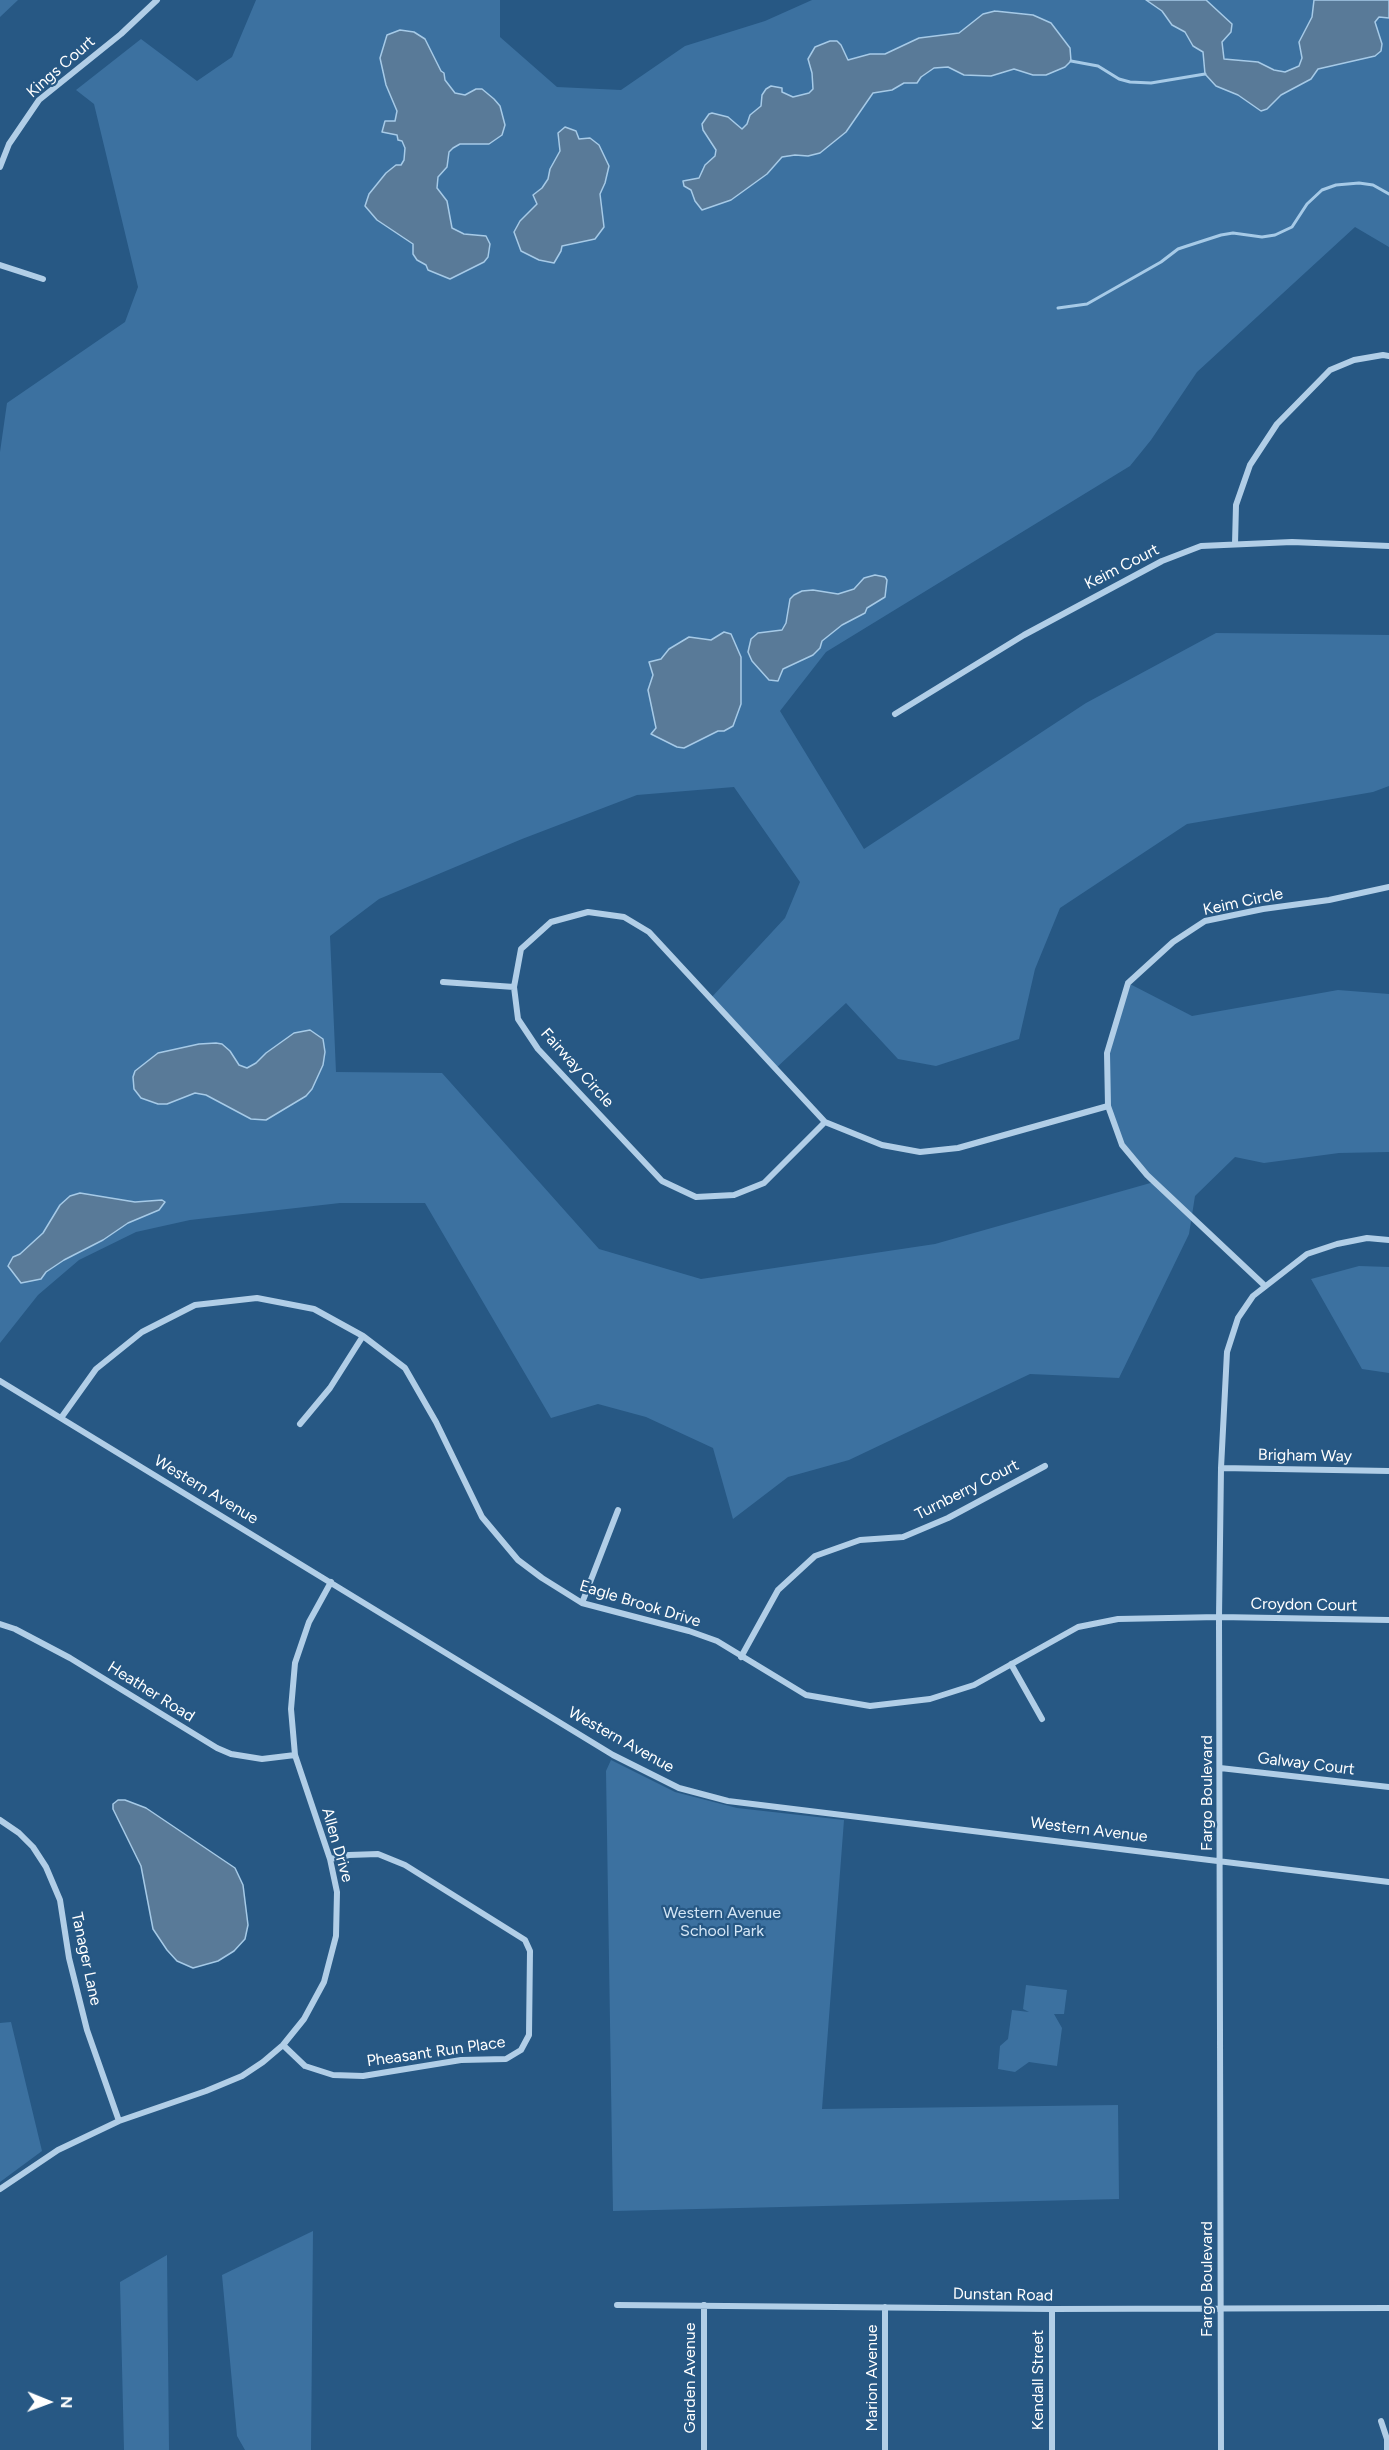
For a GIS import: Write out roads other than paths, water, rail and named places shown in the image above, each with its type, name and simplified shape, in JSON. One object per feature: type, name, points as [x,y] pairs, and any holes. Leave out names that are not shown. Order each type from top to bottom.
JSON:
[{"type":"street","name":"Kings Court","points":[[0,167],[9,144],[39,100],[120,34],[157,0]]},
{"type":"street","points":[[0,265],[43,279]]},
{"type":"street","points":[[1235,544],[1236,504],[1250,465],[1277,424],[1330,370],[1354,360],[1389,356]]},
{"type":"street","name":"Keim Court","points":[[895,714],[1024,635],[1162,561],[1201,546],[1293,542],[1389,546]]},
{"type":"street","name":"Keim Circle","points":[[1264,1285],[1148,1175],[1122,1144],[1108,1106],[1107,1053],[1128,983],[1173,942],[1205,921],[1263,909],[1329,900],[1389,887]]},
{"type":"street","name":"Fairway Circle","points":[[825,1122],[764,1183],[734,1195],[696,1197],[662,1181],[538,1049],[518,1019],[514,987],[521,949],[551,922],[588,912],[624,917],[649,932],[825,1122],[882,1144],[920,1152],[958,1148],[1108,1106]]},
{"type":"street","points":[[443,982],[514,987]]},
{"type":"street","name":"Fargo Boulevard","points":[[1221,2450],[1219,1617],[1221,1468],[1227,1352],[1238,1318],[1253,1296],[1264,1285],[1307,1254],[1337,1244],[1367,1238],[1389,1240]]},
{"type":"street","name":"Eagle Brook Drive","points":[[61,1418],[96,1369],[142,1332],[195,1305],[257,1298],[314,1309],[363,1336],[405,1368],[436,1422],[482,1517],[518,1560],[542,1578],[582,1603],[689,1631],[717,1641],[806,1695],[870,1706],[930,1699],[974,1685],[1078,1627],[1118,1619],[1219,1617]]},
{"type":"street","points":[[300,1424],[330,1388],[363,1336]]},
{"type":"street","name":"Western Avenue","points":[[0,1381],[613,1755],[679,1788],[728,1801],[1389,1882]]},
{"type":"street","name":"Turnberry Court","points":[[741,1657],[778,1590],[815,1556],[860,1540],[903,1537],[948,1518],[1045,1466]]},
{"type":"street","name":"Brigham Way","points":[[1221,1468],[1389,1471]]},
{"type":"street","points":[[582,1603],[618,1510]]},
{"type":"street","name":"Allen Drive","points":[[0,2189],[58,2150],[119,2121],[242,2076],[283,2045],[304,2019],[324,1982],[336,1936],[337,1892],[330,1859],[295,1755],[291,1709],[295,1663],[309,1622],[331,1582]]},
{"type":"street","name":"Croydon Court","points":[[1219,1617],[1389,1620]]},
{"type":"street","name":"Heather Road","points":[[0,1624],[15,1629],[70,1658],[217,1748],[231,1754],[262,1759],[295,1755]]},
{"type":"street","points":[[1011,1664],[1042,1719]]},
{"type":"street","name":"Galway Court","points":[[1220,1768],[1389,1787]]},
{"type":"street","name":"Tanager Lane","points":[[0,1820],[19,1833],[33,1848],[46,1867],[60,1899],[69,1958],[87,2030],[119,2121]]},
{"type":"street","name":"Pheasant Run Place","points":[[283,2045],[305,2066],[333,2075],[363,2076],[461,2060],[506,2059],[521,2050],[529,2035],[530,1951],[525,1940],[405,1865],[378,1854],[349,1855],[330,1859]]},
{"type":"street","name":"Dunstan Road","points":[[616,2305],[1052,2310],[1389,2308]]},
{"type":"street","name":"Garden Avenue","points":[[704,2306],[704,2450]]},
{"type":"street","name":"Marion Avenue","points":[[885,2307],[885,2450]]},
{"type":"street","name":"Kendall Street","points":[[1052,2310],[1052,2450]]},
{"type":"street","points":[[1381,2421],[1388,2450]]},
{"type":"waterway","points":[[1071,61],[1098,66],[1119,79],[1130,82],[1151,83],[1205,74]]},
{"type":"waterway","points":[[1058,308],[1087,304],[1161,262],[1178,249],[1233,233],[1262,237],[1275,235],[1292,227],[1307,204],[1322,190],[1336,185],[1359,183],[1373,185],[1389,194]]},
{"type":"park label","name":"Western Avenue School Park","points":[[722,1922]]}]
